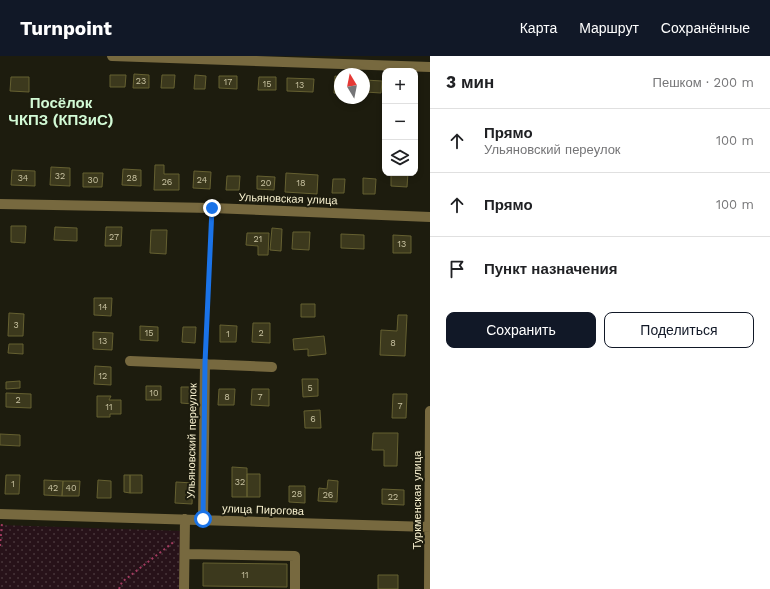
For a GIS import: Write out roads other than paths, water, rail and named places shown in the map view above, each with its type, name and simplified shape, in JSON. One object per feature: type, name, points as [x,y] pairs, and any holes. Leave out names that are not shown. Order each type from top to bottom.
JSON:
[{"type":"street","points":[[112,56],[430,67]]},
{"type":"street","name":"Ульяновская улица","points":[[0,204],[212,208],[430,217]]},
{"type":"street","points":[[130,361],[272,366]]},
{"type":"street","name":"Ульяновский переулок","points":[[203,519],[205,363]]},
{"type":"street","name":"Туркменская улица","points":[[429,589],[430,411]]},
{"type":"street","name":"улица Пирогова","points":[[1,514],[429,527]]},
{"type":"street","points":[[184,589],[185,519]]},
{"type":"street","points":[[185,554],[295,556],[295,589]]},
{"type":"district","name":"Посёлок ЧКПЗ (КПЗиС)","points":[[61,112]]}]
